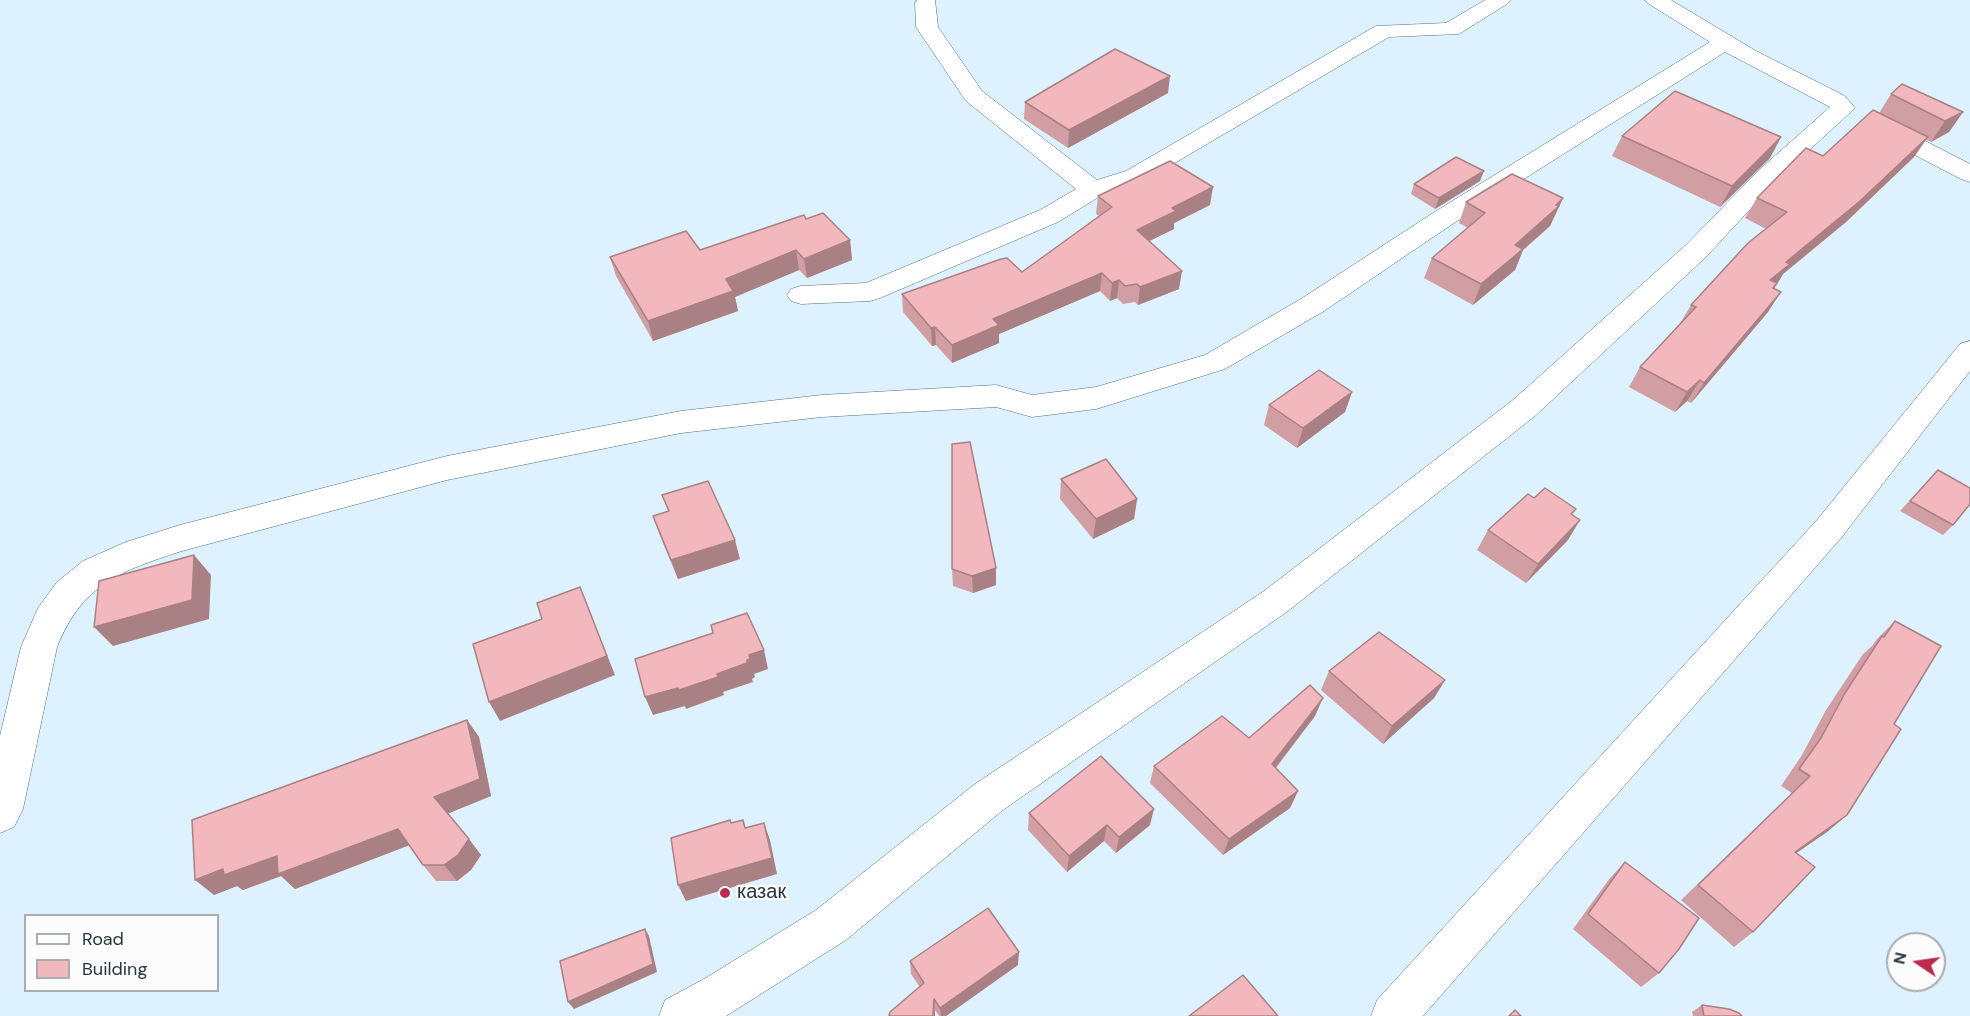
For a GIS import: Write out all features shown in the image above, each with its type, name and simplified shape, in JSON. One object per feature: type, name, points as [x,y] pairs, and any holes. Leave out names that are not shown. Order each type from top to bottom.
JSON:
[{"type":"street","points":[[801,295],[870,292],[1048,216],[1093,190],[1135,176],[1384,31],[1451,29],[1500,0]]},
{"type":"street","points":[[1656,0],[1725,42],[1837,101],[1843,108],[1970,174]]},
{"type":"street","points":[[926,3],[927,27],[974,96],[1093,190]]},
{"type":"street","points":[[0,814],[39,647],[51,618],[69,592],[95,571],[138,552],[180,538],[447,468],[681,422],[822,406],[996,396],[1032,406],[1096,398],[1215,362],[1314,304],[1442,219],[1725,42]]},
{"type":"street","points":[[681,1016],[720,995],[831,925],[989,797],[1276,601],[1505,423],[1697,250],[1768,175],[1843,108]]},
{"type":"street","points":[[1393,1016],[1829,529],[1970,351]]},
{"type":"building","points":[[1115,49],[1170,76],[1069,130],[1025,102]]},
{"type":"building","points":[[1902,84],[1963,112],[1945,121],[1891,94]]},
{"type":"building","points":[[1675,91],[1781,137],[1732,186],[1622,136]]},
{"type":"building","points":[[1873,110],[1928,137],[1860,201],[1786,262],[1790,264],[1770,280],[1777,283],[1773,288],[1781,292],[1704,383],[1700,380],[1687,392],[1640,367],[1696,307],[1691,305],[1748,243],[1787,212],[1757,198],[1806,148],[1823,156]]},
{"type":"building","points":[[1456,157],[1484,171],[1439,198],[1414,184]]},
{"type":"building","points":[[1170,161],[1213,187],[1172,208],[1176,211],[1137,230],[1182,271],[1140,287],[1137,284],[1125,286],[1119,280],[1112,283],[1102,273],[993,319],[999,325],[952,345],[935,327],[931,328],[902,294],[1001,259],[1007,258],[1022,272],[1112,207],[1098,196]]},
{"type":"building","points":[[1512,174],[1563,198],[1556,205],[1559,206],[1515,245],[1523,249],[1481,284],[1432,258],[1485,213],[1466,202]]},
{"type":"building","points":[[823,213],[850,240],[804,259],[796,250],[726,279],[733,291],[648,321],[610,257],[686,231],[700,250],[804,215],[806,219]]},
{"type":"building","points":[[1319,370],[1352,392],[1303,428],[1269,405]]},
{"type":"building","points":[[970,442],[996,568],[972,576],[952,569],[952,444]]},
{"type":"building","points":[[1106,459],[1137,499],[1096,519],[1061,479]]},
{"type":"building","points":[[1938,470],[1970,488],[1970,504],[1953,525],[1910,501]]},
{"type":"building","points":[[708,481],[735,540],[671,560],[653,516],[669,511],[662,495]]},
{"type":"building","points":[[1545,488],[1576,509],[1571,514],[1580,520],[1538,564],[1488,530],[1528,494],[1534,498]]},
{"type":"building","points":[[194,555],[192,600],[94,627],[99,581]]},
{"type":"building","points":[[580,587],[607,656],[489,702],[473,644],[542,619],[537,603]]},
{"type":"building","points":[[747,613],[764,650],[749,655],[750,659],[747,663],[717,674],[718,677],[679,690],[678,688],[645,697],[635,659],[713,633],[711,625]]},
{"type":"building","points":[[1895,621],[1941,646],[1894,724],[1901,729],[1847,815],[1795,852],[1815,867],[1753,932],[1698,885],[1810,776],[1799,769],[1821,738],[1845,693],[1882,636],[1884,637]]},
{"type":"building","points":[[1379,632],[1445,680],[1392,726],[1329,671]]},
{"type":"building","points":[[1310,685],[1323,698],[1272,764],[1298,791],[1229,839],[1154,766],[1222,716],[1249,738]]},
{"type":"building","points":[[467,720],[480,779],[434,797],[469,839],[458,855],[444,865],[423,865],[398,829],[278,874],[277,856],[224,875],[223,869],[195,880],[192,820]]},
{"type":"building","points":[[1101,756],[1154,809],[1119,837],[1107,825],[1069,856],[1029,813]]},
{"type":"building","points":[[730,820],[731,823],[743,820],[745,828],[764,823],[772,858],[678,885],[671,838]]},
{"type":"building","points":[[1625,862],[1699,918],[1679,949],[1659,973],[1588,914]]},
{"type":"building","points":[[988,908],[1019,952],[940,1008],[934,999],[933,1016],[889,1016],[890,1012],[924,983],[910,961]]},
{"type":"building","points":[[645,929],[653,964],[568,1002],[560,961]]},
{"type":"building","points":[[1243,975],[1278,1016],[1189,1016]]},
{"type":"building","points":[[1702,1005],[1729,1009],[1742,1016],[1704,1016]]},
{"type":"building","points":[[1515,1010],[1521,1016],[1509,1016]]},
{"type":"place","name":"казак","points":[[725,893]]}]
